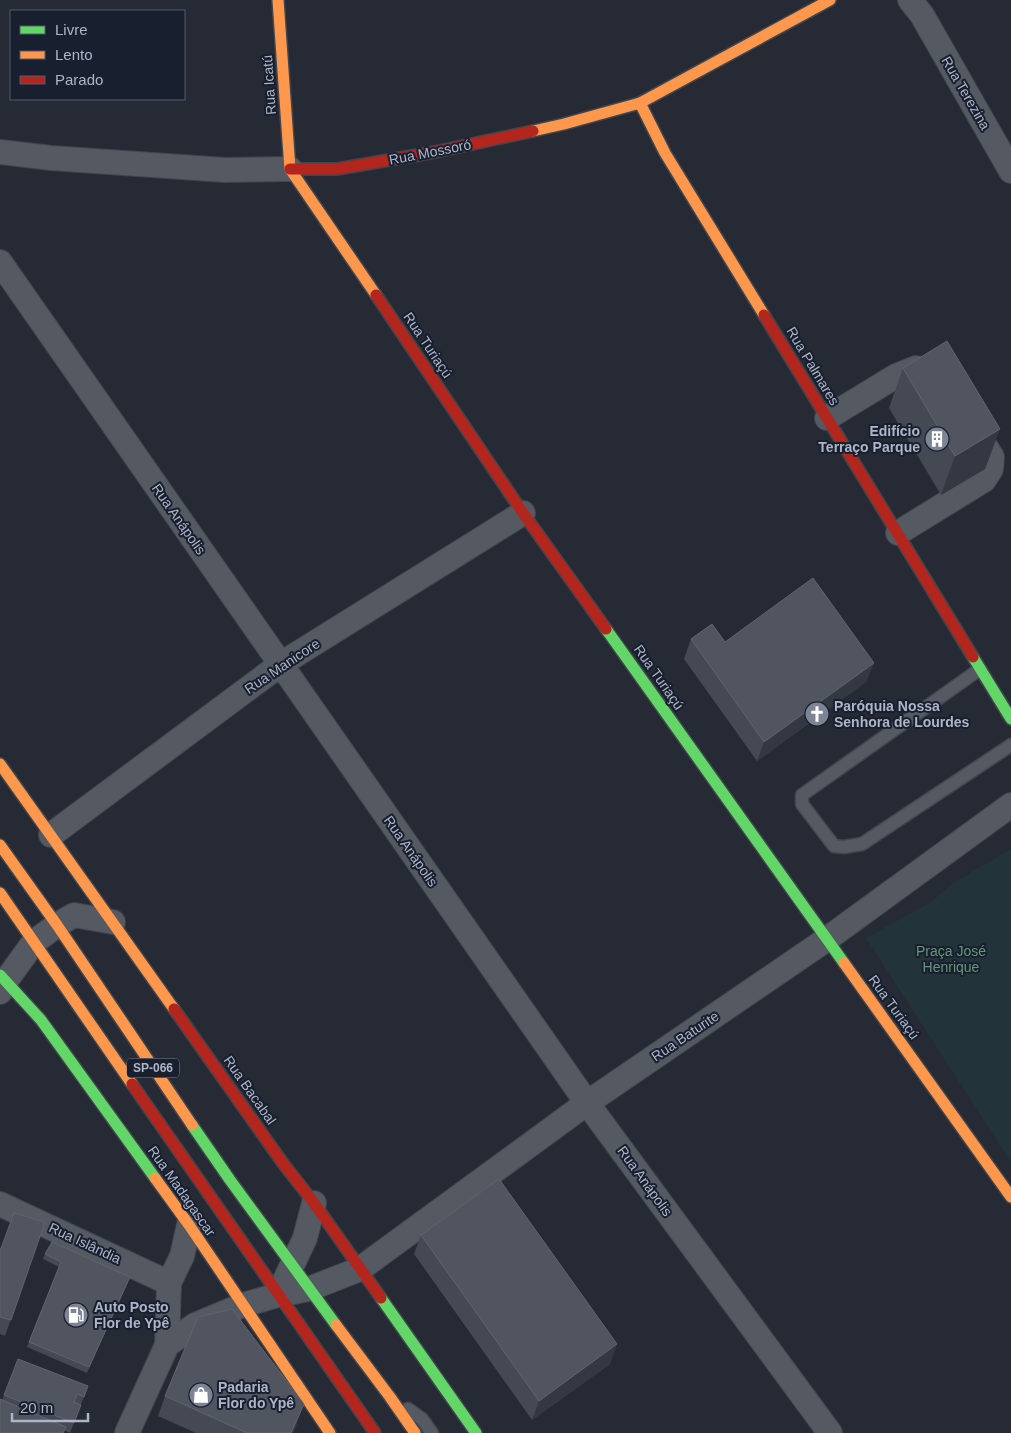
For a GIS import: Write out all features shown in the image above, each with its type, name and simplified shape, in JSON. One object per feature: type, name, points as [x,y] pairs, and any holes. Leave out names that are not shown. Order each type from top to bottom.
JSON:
[{"type":"street","name":"Rua Icatú","points":[[278,0],[290,168]]},
{"type":"street","name":"Rua Mossoró","points":[[0,152],[51,158],[225,170],[337,169],[435,152],[564,124],[640,103],[830,0]]},
{"type":"street","name":"Rua Terezina","points":[[917,5],[1011,171]]},
{"type":"street","name":"Rua Palmares","points":[[640,103],[665,153],[1011,719]]},
{"type":"street","name":"Rua Turiaçú","points":[[290,168],[523,512],[1011,1197]]},
{"type":"street","name":"Rua Anápolis","points":[[0,262],[587,1103],[830,1433]]},
{"type":"street","points":[[827,418],[896,376],[916,368],[931,374],[947,387]]},
{"type":"street","points":[[898,533],[984,480],[991,469],[992,457],[962,411]]},
{"type":"street","name":"Rua Manicore","points":[[51,835],[281,664],[523,512]]},
{"type":"street","name":"Rua Bacabal","points":[[0,764],[282,1162],[314,1202],[476,1433]]},
{"type":"street","name":"Rua Baturite","points":[[167,1345],[195,1325],[243,1305],[309,1289],[360,1269],[587,1103],[827,939],[1011,805]]},
{"type":"street","name":"SP-066","points":[[0,844],[230,1180],[415,1433]]},
{"type":"street","name":"SP-066","points":[[0,893],[375,1433]]},
{"type":"street","points":[[2,983],[34,942],[74,915],[113,922]]},
{"type":"street","name":"Rua Madagascar","points":[[2,983],[41,1020],[77,1068],[189,1225],[330,1433]]},
{"type":"street","points":[[278,1295],[305,1238],[314,1202]]},
{"type":"street","name":"Rua Islândia","points":[[0,1204],[169,1283]]},
{"type":"street","points":[[127,1433],[167,1345],[169,1283],[182,1256],[189,1225]]},
{"type":"lane","points":[[980,669],[802,795],[802,804],[834,846],[844,848],[862,844],[1011,745]]},
{"type":"lane","points":[[390,1397],[422,1419],[432,1433]]},
{"type":"green space","name":"Praça José Henrique","points":[[1011,849],[1011,1162],[866,938],[931,902],[953,883]]},
{"type":"building","points":[[947,341],[1000,429],[955,456],[903,368]]},
{"type":"building","points":[[813,578],[874,663],[764,742],[691,639],[712,624],[725,642]]},
{"type":"building","points":[[499,1179],[617,1344],[539,1401],[421,1235]]},
{"type":"building","points":[[14,1213],[45,1222],[11,1320],[0,1317],[0,1251]]},
{"type":"building","name":"Auto Posto Flor de Ypê","points":[[52,1242],[130,1277],[89,1367],[29,1342],[61,1262],[45,1254]]},
{"type":"building","points":[[232,1309],[304,1404],[291,1433],[247,1433],[165,1396],[198,1317]]},
{"type":"building","points":[[18,1359],[88,1386],[84,1397],[77,1394],[74,1402],[81,1405],[74,1423],[4,1395]]},
{"type":"building","points":[[0,1399],[66,1427],[63,1433],[0,1433]]},
{"type":"traffic: fast","points":[[606,629],[844,963]]},
{"type":"traffic: fast","points":[[973,657],[1011,719]]},
{"type":"traffic: fast","points":[[0,975],[41,1020],[155,1178]]},
{"type":"traffic: fast","points":[[192,1125],[336,1325]]},
{"type":"traffic: fast","points":[[381,1298],[476,1433]]},
{"type":"traffic: slow","points":[[278,0],[290,169],[376,295]]},
{"type":"traffic: slow","points":[[533,131],[640,103],[830,0]]},
{"type":"traffic: slow","points":[[640,103],[665,153],[764,315]]},
{"type":"traffic: slow","points":[[0,764],[174,1009]]},
{"type":"traffic: slow","points":[[0,845],[57,925],[192,1125]]},
{"type":"traffic: slow","points":[[0,893],[132,1084]]},
{"type":"traffic: slow","points":[[844,963],[1011,1197]]},
{"type":"traffic: slow","points":[[155,1178],[330,1433]]},
{"type":"traffic: slow","points":[[336,1325],[415,1433]]},
{"type":"traffic: jam","points":[[290,169],[337,169],[435,152],[533,131]]},
{"type":"traffic: jam","points":[[376,295],[523,513],[606,629]]},
{"type":"traffic: jam","points":[[764,315],[973,657]]},
{"type":"traffic: jam","points":[[174,1009],[381,1298]]},
{"type":"traffic: jam","points":[[132,1084],[375,1433]]},
{"type":"place","name":"Edifício Terraço Parque","points":[[937,439]]},
{"type":"place","name":"Paróquia Nossa Senhora de Lourdes","points":[[817,714]]},
{"type":"place","name":"Auto Posto Flor de Ypê","points":[[76,1315]]},
{"type":"place","name":"Padaria Flor do Ypê","points":[[201,1395]]}]
